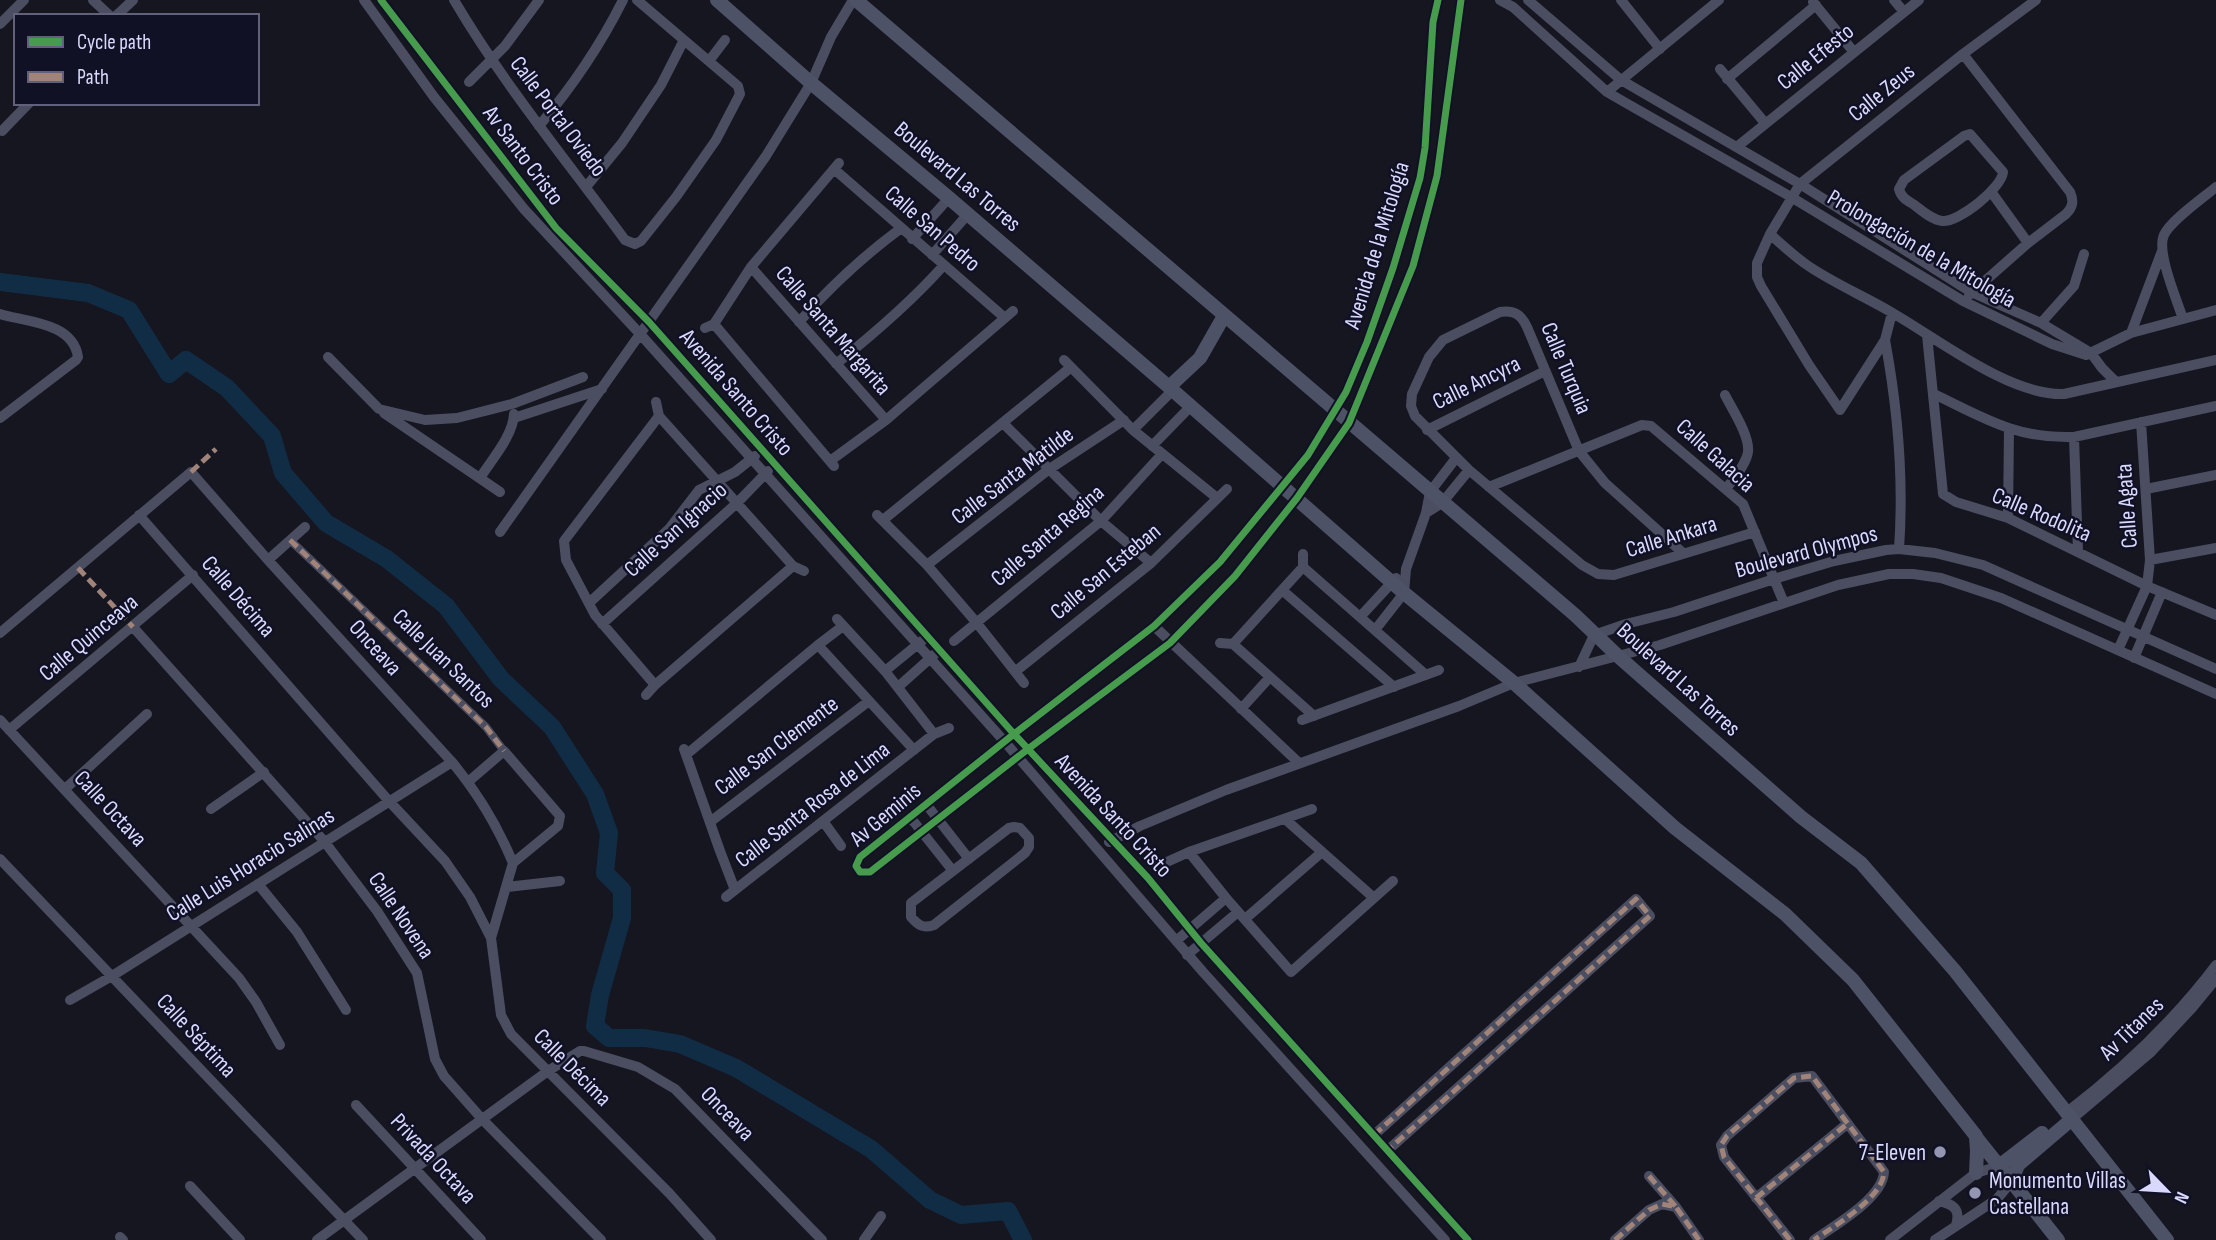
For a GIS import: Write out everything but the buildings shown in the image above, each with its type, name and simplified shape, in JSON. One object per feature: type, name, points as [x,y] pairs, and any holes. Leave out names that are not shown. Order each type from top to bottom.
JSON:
[{"type":"main road","name":"Boulevard Las Torres","points":[[717,0],[1284,486],[1391,582],[1514,683],[1675,828],[1785,914],[1853,980],[2058,1240]]},
{"type":"main road","name":"Boulevard Las Torres","points":[[855,0],[1575,615],[1594,635],[1801,817],[1861,863],[1955,971],[2167,1240]]},
{"type":"main road","points":[[1171,389],[1200,358],[1224,316]]},
{"type":"main road","points":[[1999,1166],[2069,1115]]},
{"type":"main road","points":[[2011,1182],[2018,1165],[2069,1115]]},
{"type":"main road","points":[[1976,1136],[1976,1174]]},
{"type":"street","points":[[0,24],[24,0]]},
{"type":"street","points":[[93,0],[108,14]]},
{"type":"street","points":[[118,14],[132,0]]},
{"type":"street","name":"Av Santo Cristo","points":[[364,0],[434,97],[524,209],[641,335]]},
{"type":"street","name":"Av Santo Cristo","points":[[381,0],[556,228],[649,322]]},
{"type":"street","name":"Calle Portal Oviedo","points":[[454,0],[492,61],[539,126],[625,240],[635,244],[641,241],[676,197],[716,140],[739,101],[738,86],[709,61]]},
{"type":"street","points":[[469,82],[492,61],[521,27],[539,0]]},
{"type":"street","points":[[539,126],[569,91],[609,29],[623,0]]},
{"type":"street","points":[[638,0],[709,61],[725,40]]},
{"type":"street","points":[[500,533],[766,156],[811,83],[831,37],[855,0]]},
{"type":"street","name":"Avenida de la Mitología","points":[[1334,411],[1346,392],[1367,342],[1420,178],[1425,149],[1433,22],[1438,0]]},
{"type":"street","name":"Avenida de la Mitología","points":[[1349,423],[1413,266],[1434,189],[1461,0]]},
{"type":"street","name":"Prolongación de la Mitología","points":[[1500,0],[1517,4],[1607,92],[1791,197],[1962,301],[2064,349],[2085,355],[2091,353]]},
{"type":"street","name":"Prolongación de la Mitología","points":[[1528,0],[1621,80],[1738,146],[1971,292],[2041,323],[2091,353]]},
{"type":"street","points":[[1621,0],[1660,49]]},
{"type":"street","points":[[1607,92],[1719,0]]},
{"type":"street","points":[[1894,0],[1904,12]]},
{"type":"street","name":"Calle Efesto","points":[[1738,146],[1919,0]]},
{"type":"street","name":"Calle Zeus","points":[[1885,340],[1840,410],[1768,299],[1757,277],[1757,263],[1770,234],[1800,184],[1963,54],[2036,0]]},
{"type":"street","points":[[1765,123],[1724,74],[1814,3],[1853,51]]},
{"type":"street","points":[[586,187],[622,143],[661,85],[684,40]]},
{"type":"street","points":[[1962,301],[2071,209],[2073,199],[1963,54]]},
{"type":"street","points":[[2,131],[27,105]]},
{"type":"street","points":[[1970,134],[2003,173],[2002,181],[1992,193],[1961,214],[1944,221],[1934,218],[1901,196],[1899,189],[1904,180],[1970,134]]},
{"type":"street","name":"Calle San Pedro","points":[[836,166],[900,229],[1009,315],[832,464],[709,326],[751,267],[836,166]]},
{"type":"street","points":[[2131,333],[2169,226],[2216,187]]},
{"type":"street","points":[[1992,193],[2028,243]]},
{"type":"street","points":[[912,239],[949,198]]},
{"type":"street","points":[[932,255],[968,214]]},
{"type":"street","points":[[799,322],[844,274],[900,229]]},
{"type":"street","points":[[1770,234],[1807,265],[1979,366],[2036,392],[2064,394],[2216,360]]},
{"type":"street","points":[[2162,251],[2183,319]]},
{"type":"street","points":[[2041,323],[2074,286],[2084,254]]},
{"type":"street","points":[[836,364],[890,320],[944,265]]},
{"type":"street","name":"Calle Santa Margarita","points":[[751,267],[886,420]]},
{"type":"street","points":[[2116,382],[2091,353],[2131,333],[2216,310]]},
{"type":"street","name":"Calle Turquia","points":[[1598,573],[1582,565],[1469,470],[1415,416],[1411,406],[1412,394],[1429,356],[1443,340],[1500,312],[1518,314],[1523,319],[1579,451],[1605,483],[1683,553]]},
{"type":"street","points":[[1892,313],[1885,340],[1896,396],[1901,454],[1899,549]]},
{"type":"street","points":[[0,418],[76,360],[77,353],[72,342],[49,326],[2,317]]},
{"type":"street","name":"Avenida Santo Cristo","points":[[649,322],[940,650],[1009,738],[1018,757],[1187,955],[1446,1240]]},
{"type":"street","name":"Avenida Santo Cristo","points":[[641,335],[930,659],[1009,738],[1028,749],[1148,878],[1201,943],[1468,1240]]},
{"type":"street","name":"Calle Rodolita","points":[[1927,335],[1942,495],[1955,502],[2008,518],[2147,586],[2216,615]]},
{"type":"street","points":[[328,357],[379,409],[500,492]]},
{"type":"street","points":[[1024,683],[927,565],[880,518],[1003,423],[1067,364],[1133,430],[1217,498]]},
{"type":"street","name":"Calle Ancyra","points":[[1427,430],[1545,371]]},
{"type":"street","points":[[379,409],[425,419],[457,418],[512,404],[583,377]]},
{"type":"street","points":[[514,418],[558,401],[602,389]]},
{"type":"street","points":[[1133,430],[1171,389]]},
{"type":"street","points":[[1934,394],[2009,429],[2040,437],[2074,437],[2216,406]]},
{"type":"street","points":[[1725,395],[1743,432],[1748,452],[1744,463],[1726,489]]},
{"type":"street","points":[[656,402],[659,416],[793,566],[804,571]]},
{"type":"street","points":[[480,478],[514,418],[512,404]]},
{"type":"street","points":[[1152,446],[1191,406]]},
{"type":"street","name":"Av Geminis","points":[[1334,411],[1308,454],[1284,486],[1220,562],[1154,626],[860,857],[856,862],[858,869],[864,873],[870,872],[1170,643],[1235,576],[1297,498],[1349,423]]},
{"type":"street","points":[[720,424],[730,414]]},
{"type":"street","points":[[655,685],[602,624],[566,560],[564,541],[659,416]]},
{"type":"street","name":"Calle Santa Matilde","points":[[927,565],[1048,470],[1124,420]]},
{"type":"street","name":"Calle Agata","points":[[2118,650],[2147,586],[2150,560],[2141,422]]},
{"type":"street","points":[[1003,423],[1101,521],[1151,564]]},
{"type":"street","name":"Calle Galacia","points":[[1489,487],[1642,425],[1651,426],[1743,504],[1784,603]]},
{"type":"street","points":[[2008,518],[2009,429]]},
{"type":"street","points":[[2074,437],[2078,551]]},
{"type":"street","name":"Calle San Ignacio","points":[[589,603],[669,529],[699,490],[735,472],[762,450]]},
{"type":"street","name":"Calle Santa Regina","points":[[954,642],[1101,521],[1162,454]]},
{"type":"street","points":[[1375,630],[1404,593],[1406,569],[1426,513],[1430,492],[1456,458]]},
{"type":"street","name":"Calle San Ignacio","points":[[602,624],[737,503],[775,464]]},
{"type":"street","points":[[1426,513],[1442,503],[1469,470]]},
{"type":"street","name":"Onceava","points":[[139,515],[191,472],[452,762],[468,782],[502,838],[513,863]]},
{"type":"street","points":[[2146,489],[2216,475]]},
{"type":"street","name":"Calle San Esteban","points":[[1016,671],[1151,564],[1227,489]]},
{"type":"street","points":[[0,632],[139,515]]},
{"type":"street","name":"Calle Décima","points":[[139,515],[388,800],[445,861],[470,897],[491,938],[499,1003],[504,1024],[511,1034],[670,1194],[711,1240]]},
{"type":"street","points":[[268,560],[305,527]]},
{"type":"street","name":"Calle Ankara","points":[[1598,573],[1614,575],[1755,532]]},
{"type":"street","name":"Calle Juan Santos","points":[[290,540],[486,727],[560,816],[558,826],[513,863]]},
{"type":"street","points":[[2150,560],[2216,548]]},
{"type":"street","name":"Boulevard Olympos","points":[[1594,635],[1834,561],[1899,549],[1958,557],[2005,575],[2216,669]]},
{"type":"street","points":[[1233,645],[1303,567],[1303,554]]},
{"type":"street","points":[[646,695],[793,566]]},
{"type":"street","points":[[1303,567],[1426,675]]},
{"type":"street","points":[[1360,617],[1406,569]]},
{"type":"street","name":"Boulevard Olympos","points":[[1098,850],[1112,839],[1152,821],[1299,763],[1460,706],[1514,683],[1619,657],[1838,585],[1889,574],[1941,578],[2001,598],[2216,694]]},
{"type":"street","name":"Calle Quinceava","points":[[9,730],[193,575]]},
{"type":"street","points":[[2001,598],[2005,575]]},
{"type":"street","points":[[1282,590],[1394,687]]},
{"type":"street","points":[[2134,658],[2162,592]]},
{"type":"street","name":"Calle Santa Rosa de Lima","points":[[934,734],[885,671],[841,622],[818,645],[685,751],[731,894],[934,734],[949,728]]},
{"type":"street","points":[[1154,626],[1299,763]]},
{"type":"street","name":"Calle Novena","points":[[133,627],[324,841],[377,911],[417,973],[436,1064],[444,1076],[482,1119],[601,1240]]},
{"type":"street","points":[[1579,667],[1594,635]]},
{"type":"street","points":[[885,671],[927,636]]},
{"type":"street","points":[[1220,643],[1233,645],[1269,677],[1308,718],[1439,670]]},
{"type":"street","name":"Calle Santa Rosa de Lima","points":[[818,645],[914,750]]},
{"type":"street","points":[[898,687],[940,650]]},
{"type":"street","points":[[1241,709],[1269,677]]},
{"type":"street","name":"Calle San Clemente","points":[[710,822],[869,701]]},
{"type":"street","points":[[65,789],[147,714]]},
{"type":"street","name":"Calle Octava","points":[[0,720],[191,925]]},
{"type":"street","points":[[468,782],[504,751]]},
{"type":"street","name":"Calle Luis Horacio Salinas","points":[[70,1000],[452,762]]},
{"type":"street","points":[[211,809],[264,772]]},
{"type":"street","points":[[926,804],[969,859]]},
{"type":"street","points":[[1158,866],[1189,852],[1312,810]]},
{"type":"street","points":[[910,817],[953,871]]},
{"type":"street","points":[[1285,819],[1374,898]]},
{"type":"street","points":[[823,821],[841,846]]},
{"type":"street","points":[[1009,828],[1020,828],[1029,838],[1029,847],[1025,853],[934,925],[923,927],[917,924],[911,917],[911,904],[953,871],[1009,828]]},
{"type":"street","points":[[1189,852],[1241,916],[1292,972],[1393,881]]},
{"type":"street","points":[[1187,955],[1322,852]]},
{"type":"street","name":"Calle Séptima","points":[[0,859],[363,1240]]},
{"type":"street","name":"Calle Décima","points":[[491,938],[513,863]]},
{"type":"street","points":[[507,887],[559,881]]},
{"type":"street","points":[[258,884],[297,932],[346,1010]]},
{"type":"street","points":[[1176,941],[1226,898]]},
{"type":"street","points":[[1374,1135],[1636,899],[1650,916],[1388,1150]]},
{"type":"street","points":[[191,925],[246,986],[280,1045]]},
{"type":"street","name":"Av Titanes","points":[[2069,1115],[2151,1041],[2178,1013],[2216,965]]},
{"type":"street","name":"Av Titanes","points":[[2069,1115],[2150,1053],[2216,979]]},
{"type":"street","name":"Onceava","points":[[548,1071],[580,1051],[638,1067],[675,1089],[822,1240]]},
{"type":"street","points":[[317,1240],[548,1071]]},
{"type":"street","points":[[1790,1240],[1724,1157],[1721,1145],[1727,1136],[1794,1078],[1812,1076],[1884,1172],[1879,1188],[1851,1215],[1814,1240]]},
{"type":"street","name":"Privada Octava","points":[[356,1105],[481,1240]]},
{"type":"street","points":[[1756,1198],[1847,1124]]},
{"type":"street","points":[[1890,1240],[1976,1174],[1999,1166]]},
{"type":"street","points":[[1649,1175],[1699,1240]]},
{"type":"street","points":[[1935,1240],[1997,1199],[2011,1182]]},
{"type":"street","points":[[190,1186],[240,1240]]},
{"type":"street","points":[[1939,1202],[1950,1203],[1957,1209],[1959,1217],[1956,1224]]},
{"type":"street","points":[[1615,1240],[1657,1205],[1676,1207]]},
{"type":"street","points":[[864,1240],[881,1216]]},
{"type":"waterway","points":[[0,282],[88,293],[129,310],[169,374],[186,360],[227,388],[272,436],[283,473],[326,523],[387,559],[446,606],[501,679],[552,727],[595,794],[609,833],[605,873],[622,890],[622,918],[600,995],[595,1026],[609,1038],[645,1038],[680,1044],[736,1068],[871,1149],[930,1200],[961,1215],[1008,1211],[1023,1240]]},
{"type":"marked path","points":[[191,472],[216,449]]},
{"type":"marked path","points":[[290,540],[486,727],[504,751]]},
{"type":"marked path","points":[[78,568],[133,627]]},
{"type":"marked path","points":[[1374,1135],[1636,899],[1650,916],[1388,1150]]},
{"type":"marked path","points":[[1790,1240],[1724,1157],[1721,1145],[1727,1136],[1794,1078],[1812,1076],[1884,1172],[1882,1182],[1867,1201],[1814,1240]]},
{"type":"marked path","points":[[1756,1198],[1847,1124]]},
{"type":"marked path","points":[[1649,1176],[1676,1207]]},
{"type":"marked path","points":[[1615,1240],[1649,1210],[1662,1204],[1676,1207],[1699,1240]]},
{"type":"cycle path","points":[[381,0],[556,228],[649,322],[1014,734],[1148,878],[1201,943],[1468,1240]]},
{"type":"cycle path","points":[[1438,0],[1433,22],[1425,148],[1420,178],[1367,342],[1346,392],[1308,455],[1220,562],[1154,626],[860,857],[856,866],[860,872],[870,872],[1170,643],[1235,576],[1297,498],[1349,423],[1413,266],[1437,176],[1461,0]]},
{"type":"place","name":"7-Eleven","points":[[1940,1152]]},
{"type":"place","name":"Monumento Villas Castellana","points":[[1975,1193]]}]
